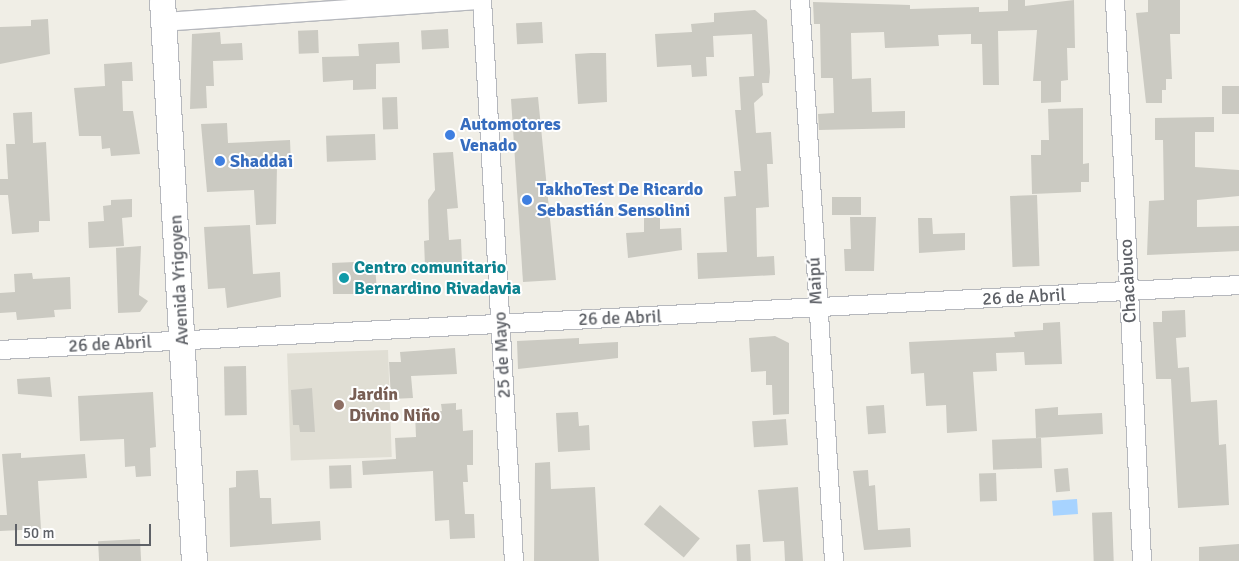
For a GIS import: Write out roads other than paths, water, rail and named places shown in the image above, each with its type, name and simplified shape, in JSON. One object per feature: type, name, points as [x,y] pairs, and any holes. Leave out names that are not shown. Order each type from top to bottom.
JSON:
[{"type":"main road","name":"Avenida Yrigoyen","points":[[162,11],[183,340],[194,561]]},
{"type":"street","points":[[162,11],[481,0]]},
{"type":"street","name":"25 de Mayo","points":[[481,0],[514,561]]},
{"type":"street","name":"Maipú","points":[[800,0],[816,310],[834,561]]},
{"type":"street","name":"Chacabuco","points":[[1115,0],[1142,561]]},
{"type":"street","name":"26 de Abril","points":[[0,350],[500,323],[816,310],[1239,285]]},
{"type":"water","points":[[1077,499],[1078,514],[1053,516],[1052,501]]},
{"type":"place","name":"Automotores Venado","points":[[450,135]]},
{"type":"place","name":"Shaddai","points":[[220,161]]},
{"type":"place","name":"TakhoTest De Ricardo Sebastián Sensolini","points":[[527,200]]},
{"type":"place","name":"Centro comunitario Bernardino Rivadavia","points":[[344,278]]},
{"type":"place","name":"Jardín Divino Niño","points":[[339,405]]}]
